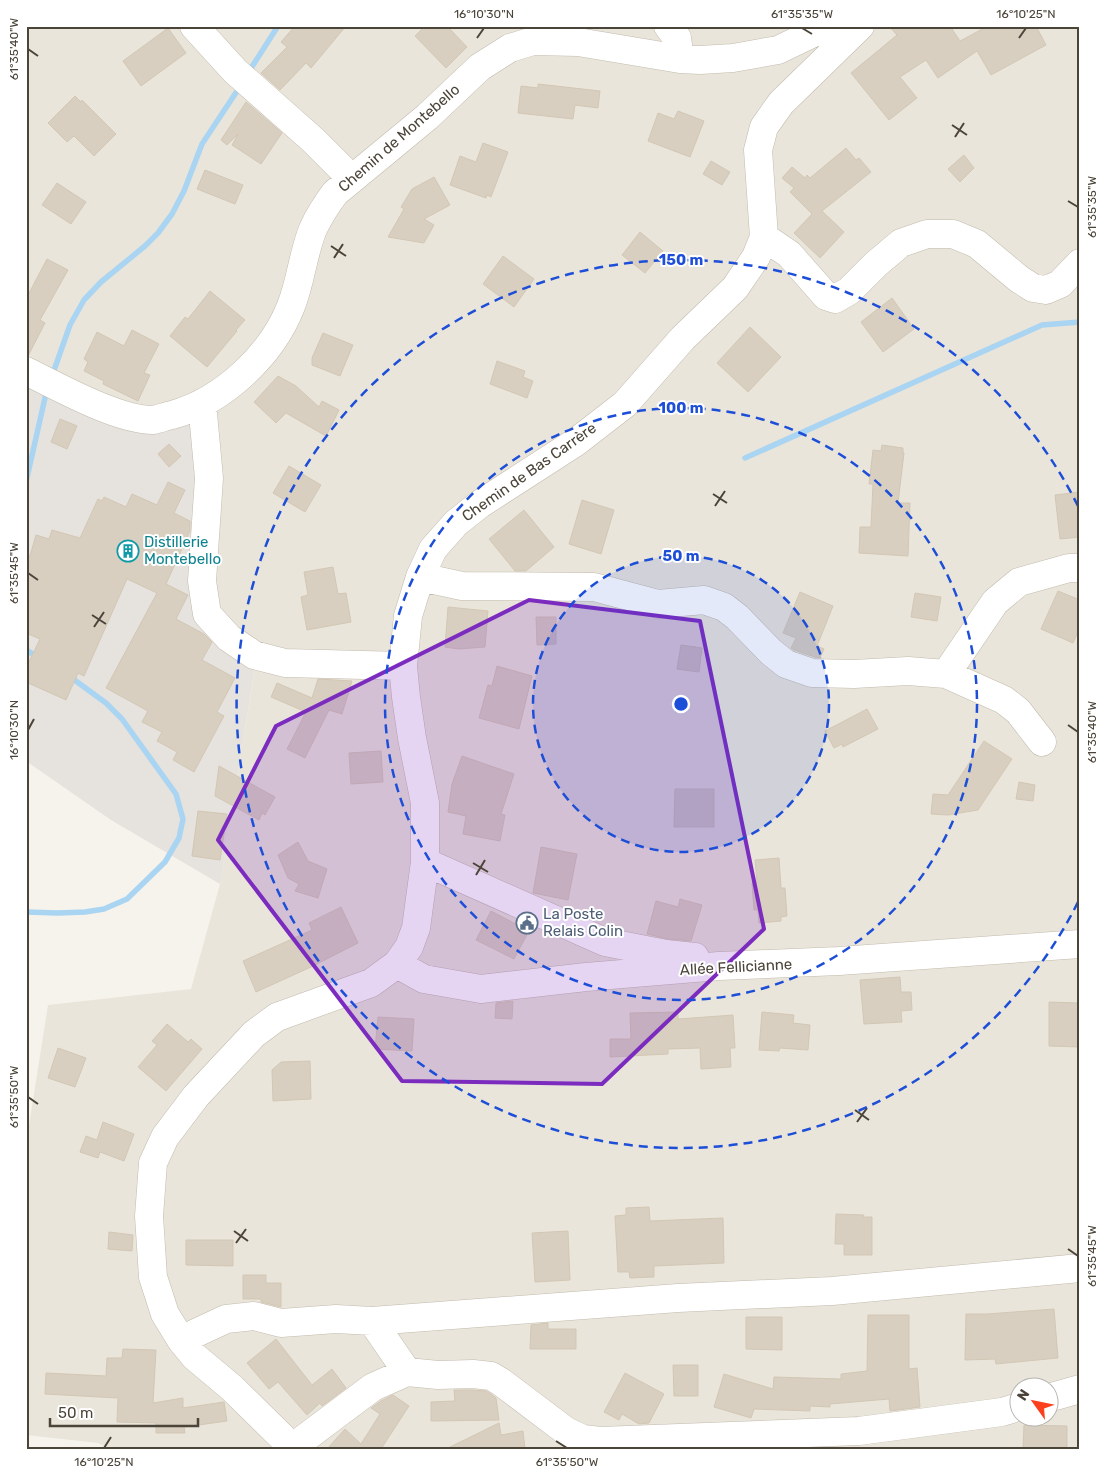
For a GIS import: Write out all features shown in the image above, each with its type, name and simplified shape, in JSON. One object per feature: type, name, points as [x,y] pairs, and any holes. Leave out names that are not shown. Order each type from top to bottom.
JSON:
[{"type":"street","points":[[194,26],[244,79],[313,140],[351,178]]},
{"type":"street","points":[[668,26],[677,38],[680,59]]},
{"type":"street","name":"Chemin de Montebello","points":[[30,373],[82,398],[125,415],[154,420],[183,412],[220,393],[253,365],[276,335],[291,306],[312,230],[323,209],[335,193],[427,117],[480,67],[510,48],[533,41],[578,42],[680,59],[733,58],[778,50],[828,26]]},
{"type":"street","name":"Chemin de Bas Carrère","points":[[294,1448],[232,1388],[195,1357],[181,1340],[165,1314],[153,1277],[150,1216],[153,1163],[165,1137],[196,1096],[254,1034],[277,1017],[370,983],[397,964],[409,947],[416,928],[425,862],[425,803],[412,738],[404,666],[408,616],[420,577],[433,549],[456,523],[480,504],[576,442],[625,404],[683,338],[735,288],[756,257],[764,237],[758,150],[764,127],[781,103],[860,26]]},
{"type":"street","points":[[764,237],[789,254],[826,296],[835,299],[849,291],[876,264],[901,243],[927,234],[954,234],[977,244],[1019,279],[1034,288],[1046,290],[1060,284],[1080,263]]},
{"type":"street","points":[[202,403],[209,478],[202,581],[207,614],[229,638],[254,655],[286,663],[404,666]]},
{"type":"street","points":[[946,674],[995,602],[1019,582],[1069,568],[1080,568]]},
{"type":"street","points":[[420,577],[462,586],[594,587],[658,604],[704,600],[724,607],[737,617],[771,652],[786,664],[812,673],[854,674],[908,671],[946,674],[1004,700],[1018,711],[1042,742]]},
{"type":"street","points":[[425,862],[605,942],[666,954],[701,958],[718,966]]},
{"type":"street","name":"Allée Fellicianne","points":[[397,964],[424,979],[481,988],[718,966],[839,961],[1080,944]]},
{"type":"street","points":[[181,1340],[226,1319],[254,1316],[281,1323],[336,1319],[372,1321],[678,1298],[832,1291],[1080,1268]]},
{"type":"street","points":[[372,1321],[407,1372]]},
{"type":"street","points":[[294,1448],[373,1387],[407,1372],[438,1375],[473,1374],[490,1376],[501,1382],[566,1431],[582,1439],[600,1441],[859,1431],[1008,1410]]},
{"type":"street","points":[[1058,1396],[1080,1390]]},
{"type":"highlighted area","points":[[529,600],[700,621],[764,929],[602,1084],[402,1081],[218,840],[276,726]]},
{"type":"shaded area","points":[[26,26],[1080,26],[1080,1449],[110,1449],[98,1443],[26,1435],[26,1144],[48,1005],[191,989],[220,884],[256,661],[205,582],[174,423],[26,384]]},
{"type":"shaded area","points":[[26,384],[135,425],[219,409],[205,582],[256,660],[220,884],[111,820],[26,761]]},
{"type":"building","points":[[295,26],[346,26],[311,68],[306,63],[280,90],[261,73],[287,47],[281,42]]},
{"type":"building","points":[[425,26],[447,26],[467,47],[446,68],[415,36]]},
{"type":"building","points":[[889,26],[950,26],[960,41],[988,26],[1036,26],[1046,45],[991,75],[977,51],[938,78],[926,60],[900,77],[917,98],[889,120],[851,73],[897,35]]},
{"type":"building","points":[[168,28],[186,53],[141,86],[123,61]]},
{"type":"building","points":[[538,84],[600,91],[598,108],[575,105],[573,119],[518,113],[521,86],[538,88]]},
{"type":"building","points":[[75,96],[81,102],[82,100],[116,134],[94,156],[74,136],[67,142],[48,123]]},
{"type":"building","points":[[246,102],[282,133],[261,164],[232,145],[238,134],[227,145],[221,140]]},
{"type":"building","points":[[678,111],[704,121],[690,157],[648,141],[658,113],[674,119]]},
{"type":"building","points":[[483,143],[508,152],[491,197],[487,195],[486,198],[450,185],[460,156],[476,162]]},
{"type":"building","points":[[846,148],[856,160],[859,158],[871,172],[822,211],[844,232],[820,258],[794,233],[812,214],[790,192],[794,188],[782,178],[792,167],[805,178],[807,175],[810,178]]},
{"type":"building","points":[[964,155],[974,168],[960,182],[948,169]]},
{"type":"building","points":[[711,161],[730,172],[722,185],[703,174]]},
{"type":"building","points":[[205,170],[243,185],[235,204],[197,189]]},
{"type":"building","points":[[434,177],[450,205],[424,219],[434,225],[424,243],[388,237],[404,209],[401,207],[412,189]]},
{"type":"building","points":[[57,183],[86,202],[71,224],[42,205]]},
{"type":"building","points":[[640,232],[663,251],[645,273],[622,255]]},
{"type":"building","points":[[503,256],[534,279],[514,307],[483,284]]},
{"type":"building","points":[[47,259],[68,270],[40,320],[45,323],[28,356],[26,356],[26,299]]},
{"type":"building","points":[[210,291],[245,320],[207,367],[170,336],[185,317],[188,319]]},
{"type":"building","points":[[892,298],[914,329],[883,352],[861,322]]},
{"type":"building","points":[[750,327],[781,357],[748,392],[717,363]]},
{"type":"building","points":[[132,330],[159,344],[144,373],[150,375],[138,401],[103,384],[104,381],[84,371],[88,362],[84,359],[97,332],[124,346]]},
{"type":"building","points":[[323,333],[353,345],[340,376],[312,365],[312,358]]},
{"type":"building","points":[[497,361],[525,371],[523,377],[533,381],[527,398],[490,384]]},
{"type":"building","points":[[278,376],[296,386],[319,407],[322,401],[339,410],[326,436],[286,413],[276,423],[254,402]]},
{"type":"building","points":[[60,419],[77,426],[67,449],[51,442]]},
{"type":"building","points":[[169,444],[181,456],[169,467],[158,454]]},
{"type":"building","points":[[882,445],[903,448],[898,503],[910,503],[908,556],[859,553],[860,527],[871,527],[873,484],[869,484],[873,450],[881,451]]},
{"type":"building","points":[[289,466],[321,485],[305,512],[273,493]]},
{"type":"building","points":[[168,482],[185,490],[174,513],[190,521],[190,531],[166,584],[188,595],[176,619],[204,634],[212,642],[202,660],[235,678],[217,712],[224,716],[194,772],[173,760],[177,752],[157,741],[162,732],[142,722],[148,711],[106,688],[157,593],[127,579],[84,676],[78,673],[66,700],[26,682],[26,668],[40,639],[26,633],[26,555],[30,556],[36,535],[49,539],[52,530],[80,538],[98,499],[102,501],[104,497],[126,507],[132,494],[157,505]]},
{"type":"building","points":[[1080,492],[1080,537],[1060,539],[1055,495]]},
{"type":"building","points":[[582,500],[614,510],[601,554],[569,544]]},
{"type":"building","points":[[524,510],[554,547],[526,571],[515,571],[489,539]]},
{"type":"building","points":[[333,567],[338,594],[346,593],[351,622],[307,630],[301,597],[308,595],[304,572]]},
{"type":"building","points":[[1058,591],[1080,600],[1080,627],[1073,643],[1041,629]]},
{"type":"building","points":[[800,592],[833,606],[817,646],[824,649],[820,658],[791,648],[796,638],[783,633]]},
{"type":"building","points":[[915,593],[941,597],[937,621],[911,617]]},
{"type":"building","points":[[448,607],[488,611],[485,647],[459,649],[445,647]]},
{"type":"building","points":[[536,617],[556,617],[556,644],[537,645]]},
{"type":"building","points":[[681,645],[702,648],[699,672],[677,669]]},
{"type":"building","points":[[497,666],[532,676],[519,729],[479,718],[488,685],[492,686]]},
{"type":"building","points":[[318,679],[352,681],[342,714],[329,710],[305,758],[287,749],[306,712],[271,697],[277,683],[312,698]]},
{"type":"building","points":[[867,709],[878,729],[843,747],[842,744],[834,748],[825,731]]},
{"type":"building","points":[[984,741],[1012,759],[978,810],[948,815],[931,814],[933,794],[948,795]]},
{"type":"building","points":[[381,751],[383,782],[351,784],[349,753]]},
{"type":"building","points":[[462,756],[514,774],[501,814],[505,815],[500,841],[463,834],[466,816],[448,812],[452,784]]},
{"type":"building","points":[[219,766],[275,797],[265,815],[262,813],[259,820],[215,796]]},
{"type":"building","points":[[1019,782],[1035,785],[1033,801],[1016,799]]},
{"type":"building","points":[[675,789],[714,789],[714,827],[674,827]]},
{"type":"building","points":[[198,811],[227,814],[220,860],[192,856]]},
{"type":"building","points":[[298,842],[308,861],[327,869],[318,898],[295,891],[299,884],[288,878],[278,855]]},
{"type":"building","points":[[541,847],[577,854],[568,900],[533,893]]},
{"type":"building","points":[[779,858],[781,888],[785,888],[787,916],[781,917],[781,921],[759,923],[758,910],[754,910],[752,883],[757,882],[755,860]]},
{"type":"building","points":[[680,899],[702,905],[691,941],[668,939],[647,934],[656,901],[678,907]]},
{"type":"building","points":[[341,907],[358,943],[256,992],[243,961],[312,930],[309,923]]},
{"type":"building","points":[[491,911],[529,931],[514,959],[476,940]]},
{"type":"building","points":[[900,977],[901,992],[911,992],[912,1010],[901,1011],[902,1022],[864,1024],[860,980]]},
{"type":"building","points":[[513,1001],[512,1019],[495,1018],[496,1003]]},
{"type":"building","points":[[1049,1002],[1078,1003],[1078,1006],[1080,1006],[1080,1047],[1049,1046]]},
{"type":"building","points":[[678,1012],[678,1019],[733,1015],[735,1048],[730,1048],[731,1067],[701,1069],[700,1048],[668,1049],[668,1054],[610,1057],[610,1039],[631,1039],[630,1013]]},
{"type":"building","points":[[762,1012],[794,1015],[793,1023],[810,1025],[808,1050],[780,1048],[779,1051],[759,1050]]},
{"type":"building","points":[[378,1017],[414,1019],[412,1051],[375,1049]]},
{"type":"building","points":[[167,1024],[188,1042],[191,1039],[202,1049],[166,1091],[138,1067],[157,1045],[152,1041]]},
{"type":"building","points":[[58,1048],[86,1058],[75,1087],[48,1078]]},
{"type":"building","points":[[310,1061],[311,1099],[273,1101],[272,1070],[281,1062]]},
{"type":"building","points":[[103,1122],[134,1134],[124,1161],[100,1152],[98,1158],[80,1152],[86,1136],[97,1140]]},
{"type":"building","points":[[649,1207],[650,1221],[723,1218],[724,1263],[654,1266],[654,1277],[630,1278],[629,1272],[618,1272],[615,1216],[626,1215],[626,1208]]},
{"type":"building","points":[[836,1214],[872,1217],[872,1255],[844,1255],[844,1244],[835,1244]]},
{"type":"building","points":[[568,1231],[570,1280],[535,1282],[532,1233]]},
{"type":"building","points":[[109,1232],[133,1235],[132,1251],[108,1249]]},
{"type":"building","points":[[186,1240],[233,1240],[233,1266],[186,1265]]},
{"type":"building","points":[[243,1275],[266,1275],[266,1283],[281,1283],[281,1307],[261,1302],[261,1299],[243,1299]]},
{"type":"building","points":[[1054,1309],[1058,1358],[996,1364],[995,1359],[965,1360],[966,1314]]},
{"type":"building","points":[[868,1315],[909,1315],[909,1369],[917,1368],[920,1407],[890,1411],[889,1399],[830,1404],[830,1407],[810,1406],[810,1411],[754,1409],[751,1418],[714,1407],[724,1374],[773,1389],[774,1377],[841,1379],[841,1374],[867,1371]]},
{"type":"building","points":[[746,1317],[782,1317],[782,1350],[746,1349]]},
{"type":"building","points":[[548,1323],[548,1329],[576,1329],[576,1349],[530,1349],[531,1325]]},
{"type":"building","points":[[276,1339],[312,1385],[332,1369],[346,1388],[322,1406],[320,1403],[307,1415],[278,1382],[269,1389],[247,1363]]},
{"type":"building","points":[[123,1349],[156,1350],[153,1403],[183,1398],[183,1408],[224,1402],[227,1421],[184,1427],[185,1433],[156,1433],[156,1423],[117,1422],[118,1398],[45,1394],[46,1373],[106,1376],[107,1358],[122,1358]]},
{"type":"building","points":[[673,1365],[698,1365],[698,1396],[674,1396]]},
{"type":"building","points":[[625,1373],[664,1394],[649,1423],[639,1424],[622,1414],[619,1420],[604,1412]]},
{"type":"building","points":[[454,1390],[486,1391],[496,1398],[499,1420],[431,1421],[431,1402],[455,1401]]},
{"type":"building","points":[[393,1395],[409,1406],[381,1449],[327,1449],[345,1429],[361,1444],[380,1414],[371,1408]]},
{"type":"building","points":[[499,1423],[501,1435],[523,1431],[525,1449],[446,1449]]},
{"type":"building","points":[[1058,1426],[1067,1426],[1067,1449],[1023,1449],[1024,1428],[1058,1428]]},
{"type":"waterway","points":[[248,73],[278,26]]},
{"type":"waterway","points":[[52,376],[70,325],[84,300],[101,282],[145,246],[158,233],[172,214],[184,191],[202,144],[241,85]]},
{"type":"waterway","points":[[745,458],[1042,325],[1080,322]]},
{"type":"waterway","points":[[26,482],[47,389]]},
{"type":"waterway","points":[[26,650],[38,657]]},
{"type":"waterway","points":[[26,912],[85,912],[104,909],[127,899],[165,862],[179,838],[183,819],[176,794],[122,719],[106,703],[69,676]]},
{"type":"place","name":"Distillerie Montebello","points":[[128,551]]},
{"type":"place","name":"La Poste Relais Colin","points":[[527,923]]}]
